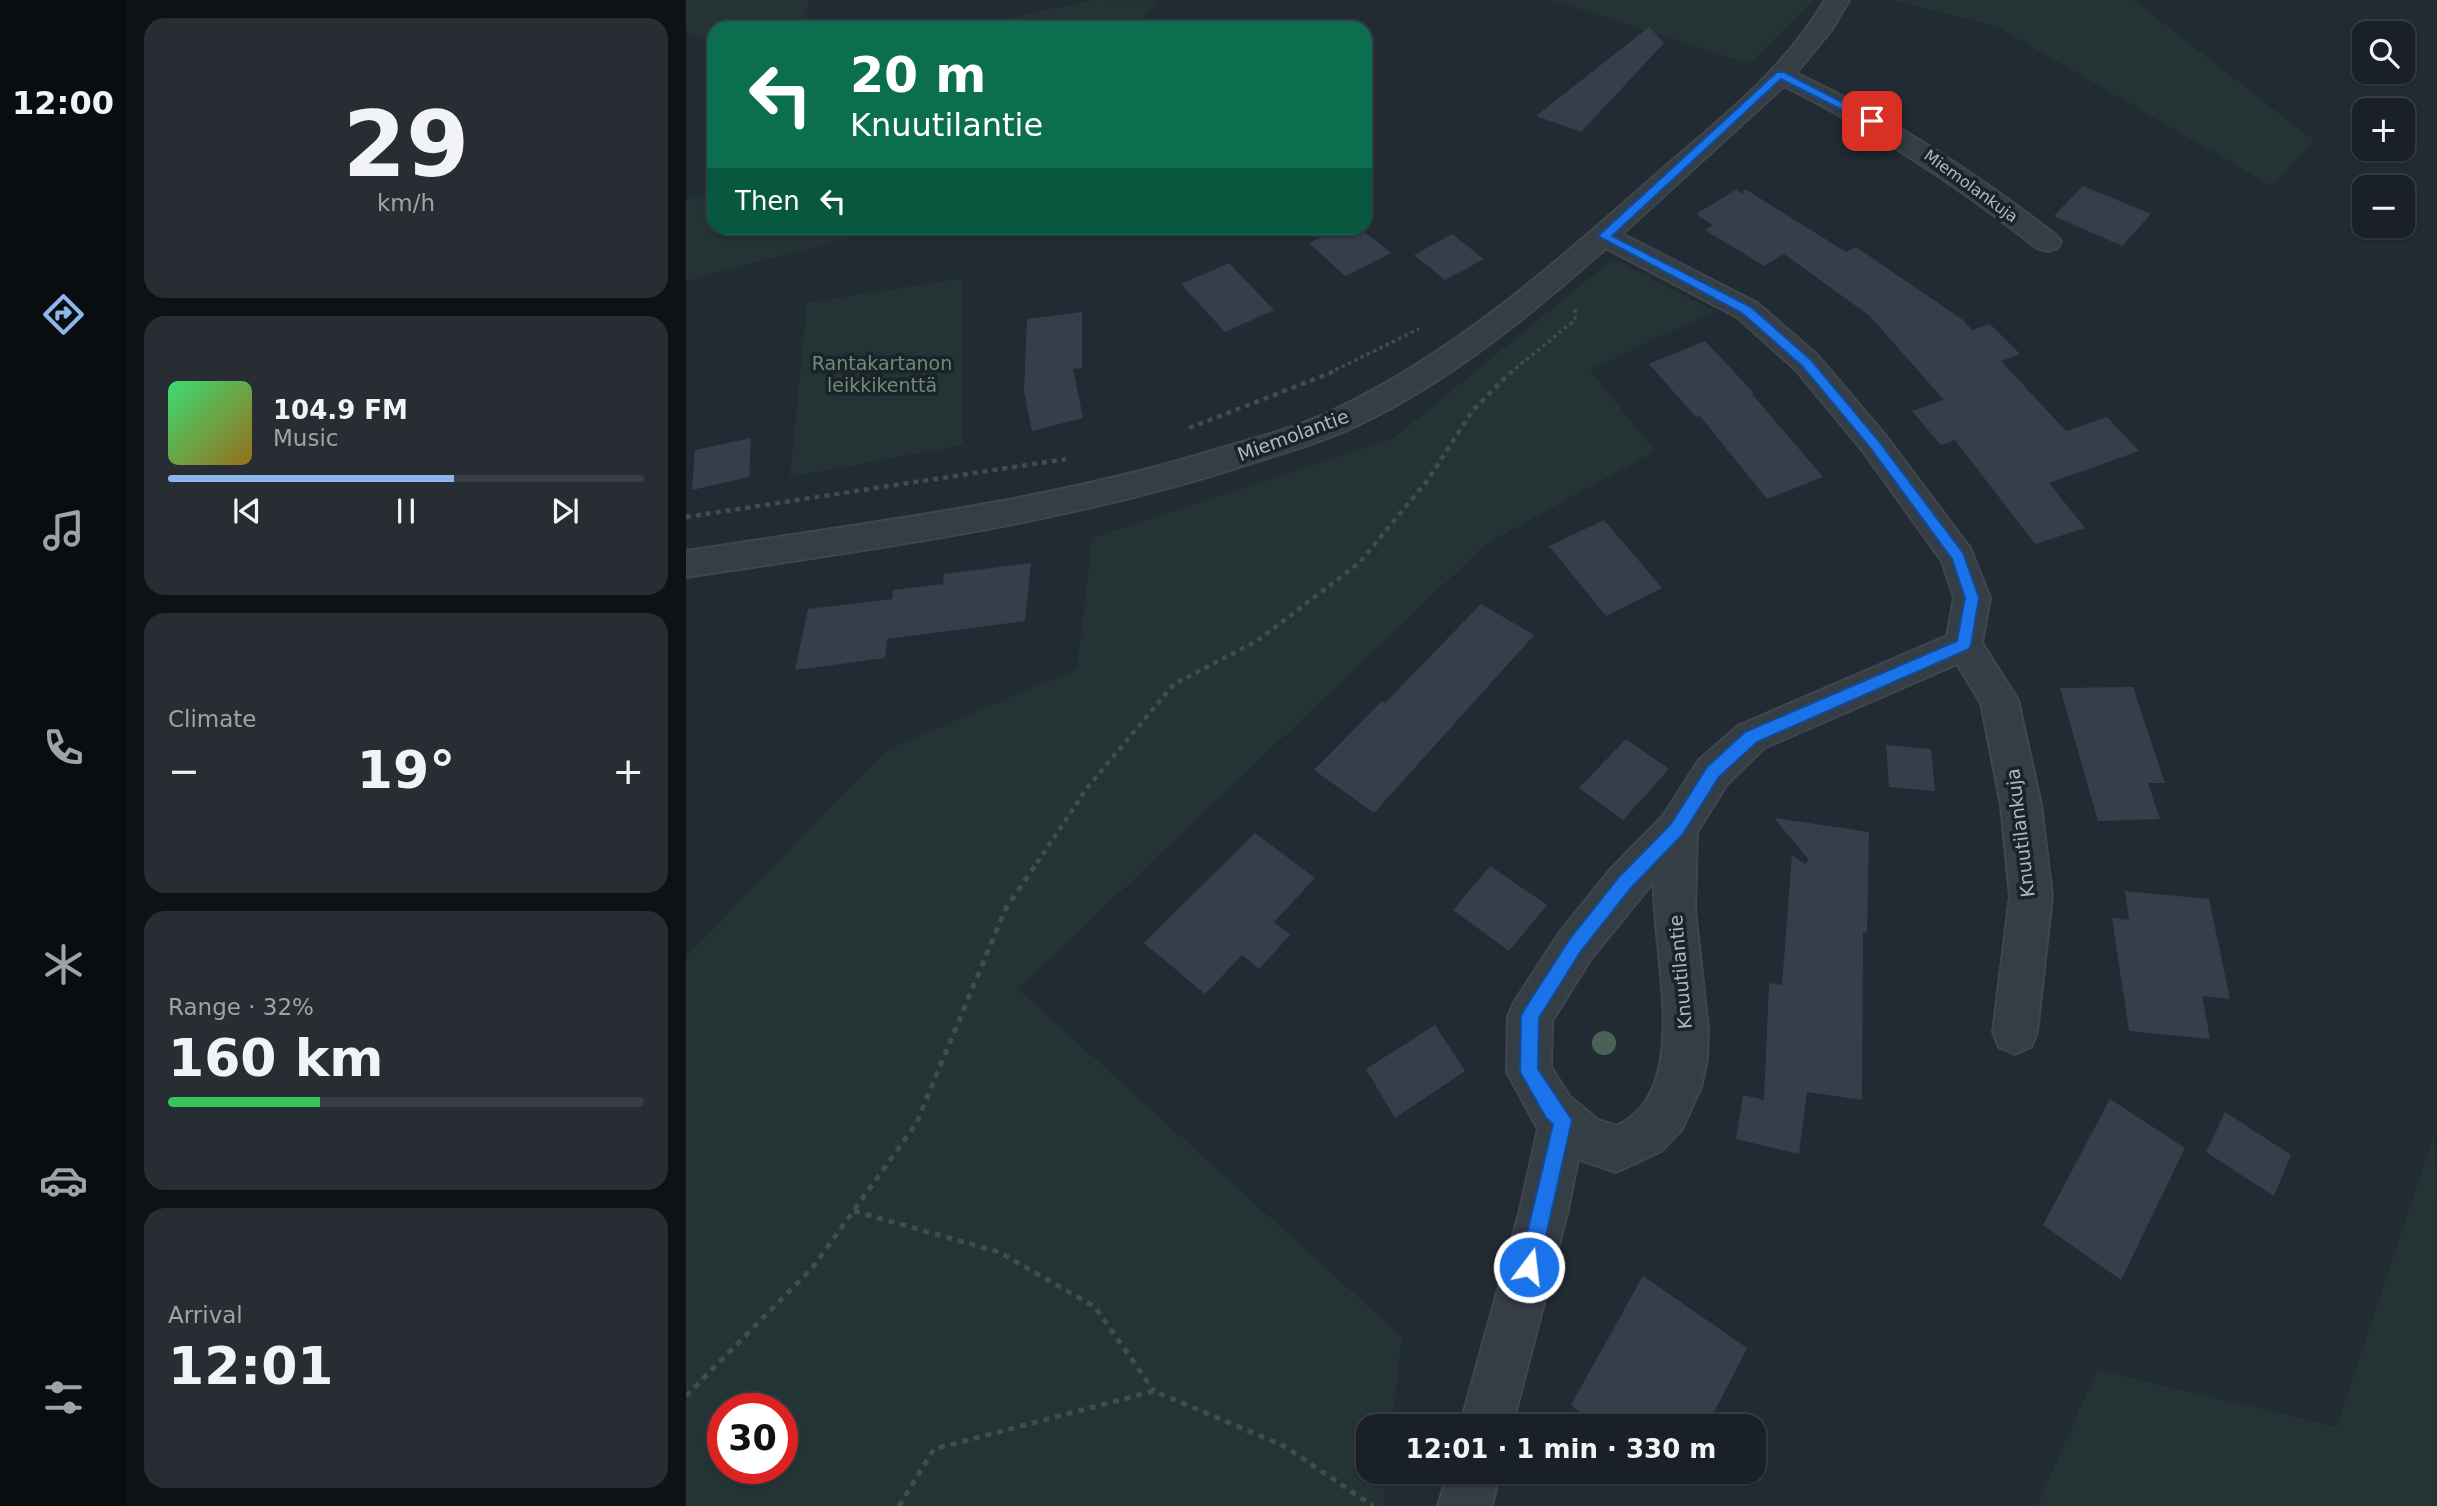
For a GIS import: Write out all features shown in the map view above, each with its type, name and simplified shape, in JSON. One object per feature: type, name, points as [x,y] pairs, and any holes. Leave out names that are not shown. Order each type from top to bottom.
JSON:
[{"type":"street","name":"Miemolantie","points":[[686,564],[1065,503],[1194,470],[1345,418],[1425,373],[1569,266],[1780,75],[1827,20],[1837,0]]},
{"type":"street","name":"Miemolankuja","points":[[1780,75],[1856,112],[1923,151],[1984,193],[2047,242]]},
{"type":"street","points":[[1604,236],[1747,310],[1807,363],[1874,443],[1958,557],[1972,598],[1964,645]]},
{"type":"street","name":"Knuutilantie","points":[[1677,829],[1674,909],[1687,1032],[1680,1082],[1663,1116],[1643,1137],[1616,1149],[1586,1139],[1553,1112],[1529,1072],[1530,1016],[1575,946],[1625,883],[1677,829],[1713,772],[1751,737],[1964,645]]},
{"type":"street","name":"Knuutilankuja","points":[[1964,645],[1999,701],[2021,805],[2031,896],[2015,1032]]},
{"type":"street","points":[[1489,1414],[1543,1214],[1563,1120]]},
{"type":"street","points":[[1465,1506],[1471,1484]]},
{"type":"path","points":[[686,1396],[813,1267],[916,1124],[1005,910],[1087,788],[1174,684],[1257,641],[1359,563],[1427,481],[1473,410],[1520,363],[1575,320],[1575,290],[1569,266]]},
{"type":"path","points":[[1181,431],[1335,371],[1421,328]]},
{"type":"path","points":[[686,517],[1073,458]]},
{"type":"path","points":[[853,1211],[999,1252],[1095,1307],[1154,1391],[1284,1446],[1373,1506]]},
{"type":"path","points":[[899,1506],[934,1449],[1154,1391]]},
{"type":"green space","points":[[686,0],[807,0],[809,3],[805,21],[707,21],[707,41],[686,31]]},
{"type":"green space","points":[[1094,0],[1156,1],[1141,21],[1002,21]]},
{"type":"green space","points":[[1552,0],[1814,0],[1750,64]]},
{"type":"green space","points":[[1890,0],[2134,0],[2314,141],[2272,186],[1998,27]]},
{"type":"green space","points":[[707,195],[707,235],[857,235],[686,281],[686,200]]},
{"type":"green space","points":[[1613,259],[1714,311],[1590,370],[1655,451],[1486,544],[1018,989],[1402,1337],[1393,1414],[1356,1414],[1356,1484],[1386,1484],[1383,1506],[686,1506],[686,957],[886,750],[1077,669],[1092,538],[1394,438]]},
{"type":"green space","name":"Rantakartanon leikkikenttä","points":[[963,278],[963,445],[790,477],[807,303]]},
{"type":"green space","points":[[2434,1136],[2437,1205],[2437,1506],[2037,1506],[2097,1370],[2337,1427]]},
{"type":"building","points":[[1649,27],[1664,43],[1581,132],[1536,116]]},
{"type":"building","points":[[2083,186],[2151,214],[2122,246],[2054,216]]},
{"type":"building","points":[[1745,189],[1846,252],[1856,247],[1963,320],[1972,330],[1990,324],[2020,354],[2001,361],[2066,431],[2107,417],[2139,451],[2049,483],[2085,528],[2035,544],[1955,440],[1941,445],[1912,411],[1944,400],[1870,316],[1784,254],[1764,266],[1705,230],[1713,225],[1696,214],[1736,190],[1742,194]]},
{"type":"building","points":[[1452,234],[1484,259],[1445,280],[1414,255]]},
{"type":"building","points":[[1326,235],[1369,235],[1391,253],[1345,276],[1309,243]]},
{"type":"building","points":[[1229,263],[1274,310],[1225,332],[1181,284]]},
{"type":"building","points":[[1082,312],[1082,368],[1073,369],[1083,418],[1032,431],[1024,392],[1027,319]]},
{"type":"building","points":[[1705,341],[1754,393],[1752,394],[1823,477],[1767,499],[1700,416],[1696,417],[1649,364]]},
{"type":"building","points":[[751,438],[749,477],[692,490],[695,450]]},
{"type":"building","points":[[1604,520],[1662,588],[1606,616],[1549,546]]},
{"type":"building","points":[[1031,563],[1025,621],[887,639],[885,658],[795,670],[808,609],[892,599],[893,590],[943,584],[944,574]]},
{"type":"building","points":[[1481,604],[1534,635],[1374,813],[1314,770],[1382,701],[1385,703]]},
{"type":"building","points":[[2133,687],[2165,783],[2148,783],[2160,819],[2098,821],[2060,688]]},
{"type":"building","points":[[1626,739],[1669,769],[1623,820],[1579,788]]},
{"type":"building","points":[[1886,745],[1931,749],[1935,791],[1889,787]]},
{"type":"building","points":[[1774,818],[1869,832],[1867,933],[1863,932],[1862,1100],[1807,1092],[1799,1154],[1736,1139],[1743,1095],[1764,1100],[1769,983],[1782,985],[1792,855],[1805,864],[1809,860]]},
{"type":"building","points":[[1255,833],[1315,878],[1274,922],[1290,935],[1259,969],[1242,955],[1205,994],[1144,943]]},
{"type":"building","points":[[1490,866],[1547,905],[1509,951],[1453,910]]},
{"type":"building","points":[[2125,891],[2209,899],[2230,999],[2202,996],[2210,1039],[2129,1031],[2112,918],[2129,920]]},
{"type":"building","points":[[1435,1025],[1465,1071],[1395,1118],[1366,1069]]},
{"type":"building","points":[[2110,1099],[2185,1148],[2121,1280],[2043,1225]]},
{"type":"building","points":[[2225,1112],[2291,1155],[2274,1196],[2206,1152]]},
{"type":"building","points":[[1643,1276],[1747,1348],[1713,1414],[1583,1414],[1571,1405]]},
{"type":"route","points":[[1529,1267],[1563,1120],[1553,1112],[1529,1072],[1530,1016],[1575,946],[1625,883],[1677,829],[1713,772],[1751,737],[1964,645],[1972,598],[1958,557],[1874,443],[1807,363],[1747,310],[1604,236],[1780,75],[1872,121]]}]
